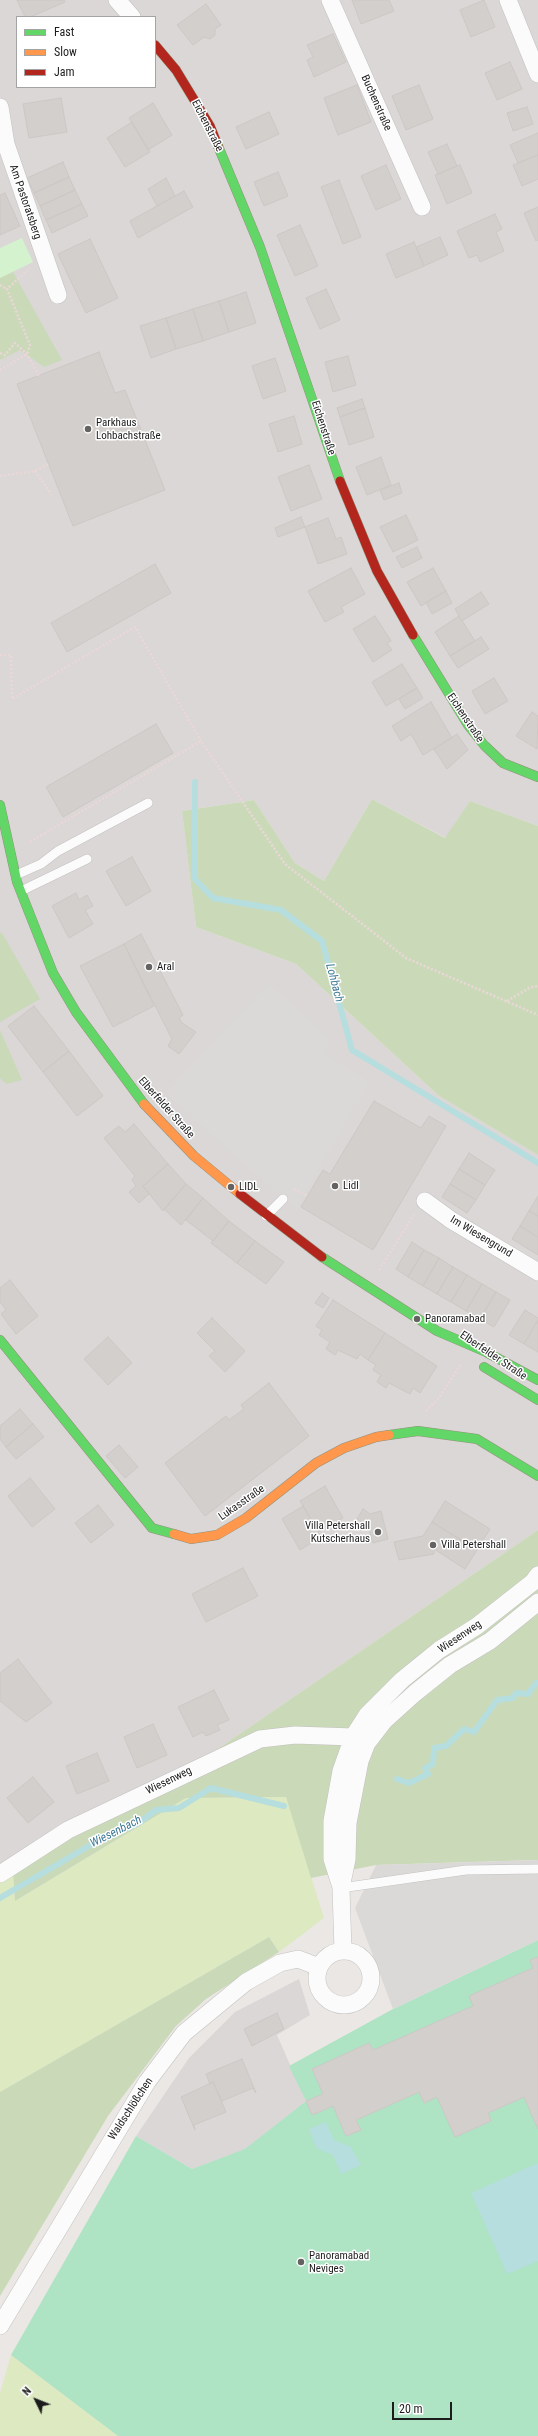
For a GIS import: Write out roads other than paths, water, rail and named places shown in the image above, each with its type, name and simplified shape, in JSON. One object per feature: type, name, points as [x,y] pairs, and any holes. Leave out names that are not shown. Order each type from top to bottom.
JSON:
[{"type":"street","points":[[117,0],[131,16]]},
{"type":"street","name":"Buchenstraße","points":[[330,0],[422,207]]},
{"type":"street","points":[[508,0],[538,74]]},
{"type":"street","name":"Eichenstraße","points":[[156,46],[176,70],[210,126],[260,247],[348,505],[377,571],[413,635],[468,725],[484,745],[503,763],[538,777]]},
{"type":"street","name":"Am Pastoratsberg","points":[[0,107],[6,144],[58,296]]},
{"type":"street","name":"Elberfelder Straße","points":[[0,805],[10,853],[21,892],[53,973],[76,1012],[119,1072],[154,1116],[194,1156],[266,1216],[350,1277],[437,1331],[467,1354]]},
{"type":"street","name":"Im Wiesengrund","points":[[425,1201],[451,1220],[538,1272]]},
{"type":"street","name":"Elberfelder Straße","points":[[437,1331],[486,1352],[538,1380]]},
{"type":"street","name":"Lukasstraße","points":[[0,1340],[152,1528],[191,1539],[217,1535],[234,1525],[316,1463],[344,1448],[376,1437],[418,1431],[477,1438],[538,1476]]},
{"type":"street","name":"Elberfelder Straße","points":[[478,1363],[538,1400]]},
{"type":"street","name":"Wiesenweg","points":[[344,1951],[341,1888],[332,1859],[332,1821],[341,1772],[360,1740],[367,1715],[402,1680],[439,1650],[477,1626],[533,1582],[538,1575]]},
{"type":"street","name":"Wiesenweg","points":[[0,1874],[68,1830],[260,1739],[295,1735],[360,1740],[450,1665],[490,1640],[538,1602]]},
{"type":"street","points":[[344,1951],[363,1958],[369,1967],[372,1977],[364,1997],[345,2005],[335,2003],[326,1998],[317,1979],[319,1967],[324,1959],[344,1951]]},
{"type":"street","name":"Waldschlößchen","points":[[0,2326],[147,2082],[184,2033],[246,1982],[280,1963],[298,1959],[319,1967]]},
{"type":"lane","points":[[16,875],[41,864],[58,851],[148,803]]},
{"type":"lane","points":[[21,892],[87,859]]},
{"type":"lane","points":[[266,1216],[283,1199]]},
{"type":"lane","points":[[341,1888],[466,1870],[538,1869]]},
{"type":"water","points":[[326,2122],[334,2140],[351,2147],[361,2165],[341,2174],[333,2155],[316,2148],[309,2129]]},
{"type":"water","points":[[538,2163],[538,2261],[507,2274],[471,2193]]},
{"type":"waterway","name":"Lohbach","points":[[195,782],[195,879],[213,898],[281,910],[322,941],[352,1050],[538,1163]]},
{"type":"waterway","name":"Wiesenbach","points":[[397,1779],[409,1783],[428,1774],[425,1768],[433,1764],[434,1748],[446,1746],[464,1729],[474,1732],[497,1700],[513,1698],[516,1693],[528,1694],[536,1683],[538,1683]]},
{"type":"waterway","name":"Wiesenbach","points":[[0,1898],[94,1843],[137,1824],[156,1810],[179,1808],[211,1788],[284,1806]]},
{"type":"place","name":"Parkhaus Lohbachstraße","points":[[88,429]]},
{"type":"place","name":"Aral","points":[[149,967]]},
{"type":"place","name":"Lidl","points":[[335,1186]]},
{"type":"place","name":"LIDL","points":[[231,1187]]},
{"type":"place","name":"Panoramabad","points":[[417,1319]]},
{"type":"place","name":"Villa Petershall Kutscherhaus","points":[[378,1532]]},
{"type":"place","name":"Villa Petershall","points":[[433,1545]]},
{"type":"place","name":"Panoramabad Neviges","points":[[301,2262]]}]
